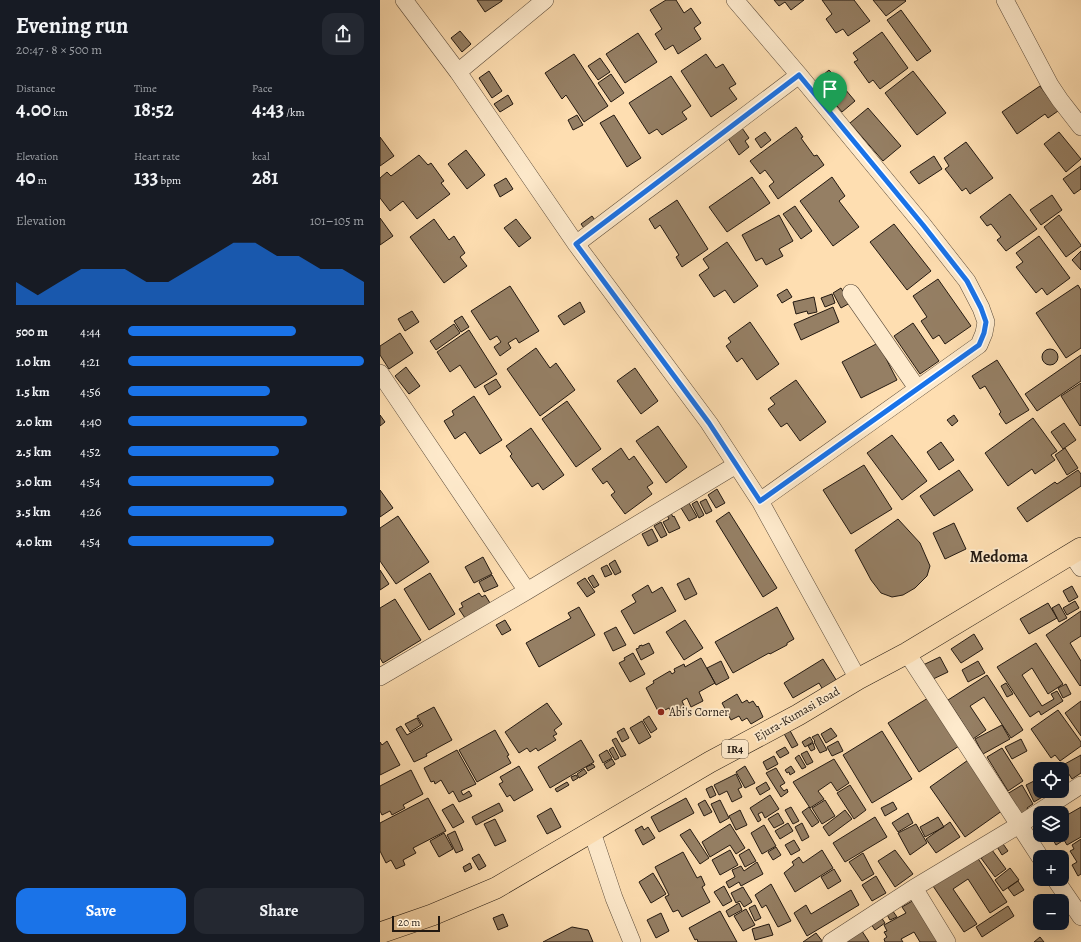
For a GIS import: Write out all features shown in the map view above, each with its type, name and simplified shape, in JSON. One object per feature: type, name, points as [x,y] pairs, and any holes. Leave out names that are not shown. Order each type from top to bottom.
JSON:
[{"type":"main road","name":"Ejura-Kumasi Road","points":[[380,933],[432,915],[496,888],[710,762],[798,715],[858,679],[907,653],[1078,556]]},
{"type":"street","points":[[404,0],[458,72],[576,244],[709,423],[760,501],[858,679]]},
{"type":"street","points":[[458,72],[545,0]]},
{"type":"street","points":[[735,0],[918,219],[967,281],[981,308],[986,322],[984,333],[979,345],[760,501]]},
{"type":"street","points":[[1005,0],[1050,85],[1081,127]]},
{"type":"street","points":[[576,244],[799,75]]},
{"type":"street","points":[[851,293],[917,388]]},
{"type":"street","points":[[380,373],[528,591]]},
{"type":"street","points":[[380,677],[528,591],[736,465]]},
{"type":"street","points":[[907,653],[1035,850]]},
{"type":"street","points":[[831,942],[914,888],[1019,825],[1081,785]]},
{"type":"street","points":[[592,832],[614,898],[632,942]]},
{"type":"street","points":[[1060,886],[1081,917]]},
{"type":"street","points":[[914,888],[947,942]]},
{"type":"building","points":[[477,0],[502,0],[502,1],[485,12]]},
{"type":"building","points":[[666,0],[676,0],[684,13],[691,8],[701,23],[694,28],[701,39],[678,54],[673,45],[665,50],[655,34],[662,29],[650,10]]},
{"type":"building","points":[[774,0],[804,0],[791,10],[785,2],[779,6]]},
{"type":"building","points":[[822,0],[854,0],[870,21],[848,36],[843,29],[836,33],[826,19],[832,14]]},
{"type":"building","points":[[873,0],[905,0],[906,1],[886,16]]},
{"type":"building","points":[[901,10],[931,51],[917,61],[887,20]]},
{"type":"building","points":[[460,31],[471,44],[462,52],[451,38]]},
{"type":"building","points":[[882,32],[908,68],[880,89],[873,80],[869,83],[854,62],[858,60],[853,53]]},
{"type":"building","points":[[638,33],[657,62],[625,83],[606,54]]},
{"type":"building","points":[[574,54],[608,106],[584,122],[566,95],[562,99],[545,73]]},
{"type":"building","points":[[706,54],[716,68],[723,64],[736,84],[729,88],[737,99],[711,117],[681,71]]},
{"type":"building","points":[[600,58],[610,72],[598,80],[588,66]]},
{"type":"building","points":[[829,70],[855,101],[842,112],[816,81]]},
{"type":"building","points":[[489,71],[502,91],[492,98],[479,78]]},
{"type":"building","points":[[913,71],[946,113],[917,135],[885,93]]},
{"type":"building","points":[[611,74],[624,93],[611,102],[598,83]]},
{"type":"building","points":[[671,76],[691,106],[682,112],[687,119],[662,135],[657,129],[649,134],[629,103]]},
{"type":"building","points":[[1040,86],[1058,111],[1048,118],[1045,114],[1017,134],[1002,112]]},
{"type":"building","points":[[508,95],[513,104],[500,112],[494,104]]},
{"type":"building","points":[[868,108],[901,146],[883,161],[850,123]]},
{"type":"building","points":[[577,115],[583,125],[573,130],[568,120]]},
{"type":"building","points":[[614,115],[641,158],[627,167],[600,123]]},
{"type":"building","points":[[796,127],[803,137],[801,138],[814,156],[817,155],[824,165],[778,199],[769,186],[774,182],[765,170],[760,174],[750,161]]},
{"type":"building","points":[[742,128],[749,138],[745,141],[749,147],[739,155],[728,138]]},
{"type":"building","points":[[765,132],[771,140],[761,148],[755,139]]},
{"type":"building","points":[[1059,132],[1081,159],[1066,172],[1044,144]]},
{"type":"building","points":[[380,137],[394,156],[380,166]]},
{"type":"building","points":[[966,142],[993,178],[970,194],[966,188],[962,191],[945,169],[949,166],[944,158]]},
{"type":"building","points":[[466,150],[485,175],[467,189],[448,164]]},
{"type":"building","points":[[419,155],[428,165],[431,163],[444,181],[441,183],[450,194],[417,219],[403,201],[390,211],[380,198],[380,178],[387,172],[391,176]]},
{"type":"building","points":[[934,156],[942,169],[919,184],[910,172]]},
{"type":"building","points":[[1081,166],[1081,189],[1074,194],[1063,179]]},
{"type":"building","points":[[752,177],[770,203],[727,232],[709,207]]},
{"type":"building","points":[[832,177],[845,196],[839,201],[859,227],[833,246],[800,201]]},
{"type":"building","points":[[506,178],[513,189],[500,197],[494,185]]},
{"type":"building","points":[[1010,194],[1037,229],[1006,251],[997,240],[1001,237],[991,224],[987,226],[980,217]]},
{"type":"building","points":[[1052,195],[1062,210],[1041,225],[1030,210]]},
{"type":"building","points":[[677,200],[708,249],[682,267],[676,257],[679,255],[660,225],[655,229],[649,219]]},
{"type":"building","points":[[795,206],[812,231],[801,239],[783,214]]},
{"type":"building","points":[[779,215],[793,241],[779,249],[783,256],[766,265],[762,258],[756,261],[742,235]]},
{"type":"building","points":[[1059,215],[1081,245],[1066,257],[1044,227]]},
{"type":"building","points":[[592,216],[597,223],[586,231],[581,224]]},
{"type":"building","points":[[380,218],[393,236],[380,245]]},
{"type":"building","points":[[434,219],[449,240],[454,236],[465,253],[460,257],[467,266],[444,283],[410,237]]},
{"type":"building","points":[[516,219],[531,238],[519,247],[504,228]]},
{"type":"building","points":[[894,224],[931,271],[907,290],[870,242]]},
{"type":"building","points":[[1039,236],[1070,278],[1047,295],[1042,288],[1036,293],[1016,267],[1023,262],[1016,253]]},
{"type":"building","points":[[727,242],[758,286],[734,303],[725,290],[714,297],[699,275],[709,268],[703,259]]},
{"type":"building","points":[[1081,251],[1081,270],[1072,260]]},
{"type":"building","points":[[938,279],[971,326],[945,344],[939,335],[933,339],[921,321],[927,317],[913,296]]},
{"type":"building","points":[[1078,285],[1081,290],[1081,348],[1066,358],[1036,313]]},
{"type":"building","points":[[510,286],[539,331],[519,343],[516,338],[508,343],[511,348],[500,356],[494,347],[501,342],[497,336],[490,340],[471,311]]},
{"type":"building","points":[[841,288],[850,303],[841,308],[833,293]]},
{"type":"building","points":[[787,289],[792,297],[782,303],[777,295]]},
{"type":"building","points":[[832,294],[835,303],[825,307],[821,298]]},
{"type":"building","points":[[814,297],[817,312],[808,314],[807,311],[796,314],[793,302]]},
{"type":"building","points":[[580,302],[585,312],[564,325],[558,316]]},
{"type":"building","points":[[833,307],[839,322],[801,340],[794,324]]},
{"type":"building","points":[[412,311],[419,322],[405,331],[398,319]]},
{"type":"building","points":[[462,316],[469,327],[461,332],[454,321]]},
{"type":"building","points":[[750,322],[779,364],[757,380],[742,358],[737,362],[726,346],[731,342],[728,338]]},
{"type":"building","points":[[913,323],[939,361],[920,374],[894,336]]},
{"type":"building","points":[[454,324],[460,333],[436,350],[430,341]]},
{"type":"building","points":[[469,330],[497,374],[475,388],[460,365],[450,372],[437,352]]},
{"type":"building","points":[[400,333],[413,353],[389,369],[380,355],[380,346]]},
{"type":"building","points":[[878,343],[897,380],[861,398],[842,362]]},
{"type":"building","points":[[536,348],[550,368],[556,363],[575,390],[540,416],[507,369]]},
{"type":"building","points":[[1047,349],[1053,349],[1058,354],[1056,363],[1053,365],[1047,365],[1042,360],[1042,354]]},
{"type":"building","points":[[1081,355],[1081,381],[1037,411],[1025,394]]},
{"type":"building","points":[[997,360],[1029,410],[1006,424],[999,414],[1001,412],[985,386],[980,389],[972,376]]},
{"type":"building","points":[[406,367],[420,386],[409,394],[395,376]]},
{"type":"building","points":[[635,368],[658,401],[641,414],[617,381]]},
{"type":"building","points":[[496,379],[501,387],[489,395],[484,386]]},
{"type":"building","points":[[796,380],[826,422],[800,441],[787,423],[781,427],[768,409],[775,404],[770,398]]},
{"type":"building","points":[[1081,383],[1081,425],[1080,426],[1061,396]]},
{"type":"building","points":[[474,396],[502,440],[480,454],[465,432],[455,439],[444,421],[454,415],[452,411]]},
{"type":"building","points":[[567,401],[601,449],[576,467],[542,419]]},
{"type":"building","points":[[380,415],[385,422],[380,426]]},
{"type":"building","points":[[954,415],[958,421],[952,426],[947,420]]},
{"type":"building","points":[[1033,418],[1057,451],[1051,455],[1055,460],[1035,474],[1032,469],[1008,486],[985,453]]},
{"type":"building","points":[[1064,423],[1076,440],[1063,449],[1051,432]]},
{"type":"building","points":[[658,426],[687,467],[666,483],[636,441]]},
{"type":"building","points":[[531,428],[564,475],[543,490],[538,483],[532,487],[510,456],[512,454],[506,446]]},
{"type":"building","points":[[892,435],[927,481],[902,500],[867,453]]},
{"type":"building","points":[[941,442],[954,460],[939,470],[927,452]]},
{"type":"building","points":[[621,448],[629,460],[634,456],[653,483],[647,487],[652,494],[625,514],[611,495],[615,492],[607,481],[603,484],[592,469]]},
{"type":"building","points":[[1065,448],[1078,468],[1067,475],[1055,455]]},
{"type":"building","points":[[864,465],[892,509],[851,534],[823,490]]},
{"type":"building","points":[[959,470],[973,490],[934,516],[920,496]]},
{"type":"building","points":[[1078,470],[1081,474],[1081,486],[1027,522],[1017,508],[1055,482],[1057,484]]},
{"type":"building","points":[[717,489],[725,503],[716,508],[708,495]]},
{"type":"building","points":[[380,490],[393,508],[380,517]]},
{"type":"building","points":[[706,499],[712,511],[706,514],[700,502]]},
{"type":"building","points":[[697,501],[704,515],[699,518],[692,504]]},
{"type":"building","points":[[689,503],[697,517],[689,521],[681,508]]},
{"type":"building","points":[[729,512],[777,588],[763,597],[716,521]]},
{"type":"building","points":[[671,513],[680,528],[669,533],[663,522],[669,519],[667,515]]},
{"type":"building","points":[[398,516],[429,562],[396,584],[380,561],[380,528]]},
{"type":"building","points":[[898,519],[920,543],[930,566],[927,576],[915,588],[903,595],[892,597],[881,593],[871,580],[855,550]]},
{"type":"building","points":[[661,522],[667,535],[661,538],[654,526]]},
{"type":"building","points":[[954,523],[966,549],[945,559],[933,533]]},
{"type":"building","points":[[652,529],[658,541],[648,546],[642,534]]},
{"type":"building","points":[[483,557],[492,574],[474,583],[465,567]]},
{"type":"building","points":[[615,560],[621,572],[615,575],[609,564]]},
{"type":"building","points":[[607,565],[612,574],[605,577],[601,568]]},
{"type":"building","points":[[380,570],[389,584],[380,590]]},
{"type":"building","points":[[430,573],[455,614],[429,630],[404,589]]},
{"type":"building","points":[[492,575],[498,586],[484,592],[479,582]]},
{"type":"building","points":[[593,575],[599,585],[594,588],[588,578]]},
{"type":"building","points":[[585,578],[595,592],[587,597],[577,583]]},
{"type":"building","points":[[689,578],[697,594],[685,600],[677,584]]},
{"type":"building","points":[[648,585],[652,593],[662,587],[676,611],[634,634],[621,611],[636,602],[632,595]]},
{"type":"building","points":[[1072,586],[1078,597],[1069,602],[1063,591]]},
{"type":"building","points":[[479,593],[482,597],[485,595],[490,603],[465,618],[459,609],[463,607],[461,603]]},
{"type":"building","points":[[395,599],[421,640],[383,663],[380,658],[380,608]]},
{"type":"building","points":[[1075,601],[1079,608],[1067,615],[1063,608]]},
{"type":"building","points":[[1048,603],[1057,618],[1029,634],[1020,619]]},
{"type":"building","points":[[1059,604],[1067,618],[1059,622],[1052,608]]},
{"type":"building","points":[[579,607],[595,635],[539,667],[526,643],[571,618],[568,613]]},
{"type":"building","points":[[777,607],[794,639],[787,643],[787,645],[733,673],[715,642]]},
{"type":"building","points":[[1081,611],[1081,636],[1070,643],[1081,661],[1080,686],[1046,635]]},
{"type":"building","points":[[505,620],[511,630],[502,635],[496,625]]},
{"type":"building","points":[[685,620],[703,648],[684,660],[666,632]]},
{"type":"building","points":[[616,627],[626,645],[613,651],[604,633]]},
{"type":"building","points":[[974,634],[983,649],[961,663],[951,649]]},
{"type":"building","points":[[649,643],[654,653],[641,660],[636,649],[639,648],[639,646]]},
{"type":"building","points":[[1036,643],[1063,684],[1048,694],[1032,668],[1022,675],[1042,706],[1054,699],[1051,694],[1057,691],[1063,701],[1041,715],[1039,711],[1030,717],[997,667]]},
{"type":"building","points":[[633,653],[645,674],[630,682],[619,663]]},
{"type":"building","points":[[940,657],[948,672],[931,680],[923,665]]},
{"type":"building","points":[[701,658],[715,683],[699,692],[703,701],[691,707],[687,698],[682,701],[686,710],[673,717],[669,708],[659,713],[646,688],[654,683],[653,681],[670,671],[672,674],[675,672],[674,669],[684,664],[685,667]]},
{"type":"building","points":[[823,659],[840,686],[826,695],[819,683],[793,698],[784,683]]},
{"type":"building","points":[[721,661],[729,678],[716,685],[707,668]]},
{"type":"building","points":[[978,661],[985,673],[968,682],[962,670]]},
{"type":"building","points":[[987,675],[1023,730],[1011,738],[984,697],[970,706],[986,730],[973,739],[948,700]]},
{"type":"building","points":[[1006,683],[1013,694],[1007,697],[1001,686]]},
{"type":"building","points":[[1066,684],[1071,694],[1063,698],[1058,688]]},
{"type":"building","points":[[737,694],[742,703],[747,700],[749,703],[753,701],[757,707],[758,706],[763,717],[751,724],[747,718],[742,721],[739,716],[731,720],[722,703]]},
{"type":"building","points":[[928,698],[959,746],[919,772],[888,723]]},
{"type":"building","points":[[1081,701],[1081,736],[1065,713]]},
{"type":"building","points":[[547,703],[562,724],[554,730],[557,734],[553,736],[556,740],[538,751],[536,748],[530,752],[527,748],[519,753],[505,732]]},
{"type":"building","points":[[434,707],[452,740],[426,754],[427,756],[414,762],[396,729],[401,726],[407,735],[423,726],[417,716]]},
{"type":"building","points":[[1058,710],[1081,742],[1081,746],[1060,761],[1055,755],[1051,758],[1031,729]]},
{"type":"building","points":[[649,716],[657,729],[651,733],[643,720]]},
{"type":"building","points":[[417,718],[421,725],[410,732],[405,724]]},
{"type":"building","points":[[642,721],[651,737],[639,744],[630,728]]},
{"type":"building","points":[[1002,725],[1010,739],[983,754],[975,739]]},
{"type":"building","points":[[788,727],[798,745],[792,748],[782,730]]},
{"type":"building","points":[[624,728],[629,738],[622,742],[617,732]]},
{"type":"building","points":[[831,728],[837,736],[826,743],[821,734]]},
{"type":"building","points":[[495,730],[509,755],[507,756],[511,763],[477,782],[459,750]]},
{"type":"building","points":[[882,731],[912,779],[872,803],[843,755]]},
{"type":"building","points":[[818,734],[827,750],[820,753],[812,737]]},
{"type":"building","points":[[810,737],[813,742],[805,747],[802,742]]},
{"type":"building","points":[[616,738],[626,755],[621,757],[612,740]]},
{"type":"building","points":[[1021,739],[1027,751],[1012,759],[1005,747]]},
{"type":"building","points":[[581,740],[594,762],[550,788],[538,767]]},
{"type":"building","points":[[387,741],[400,765],[380,775],[380,742],[382,745]]},
{"type":"building","points":[[838,741],[843,751],[832,756],[827,747]]},
{"type":"building","points":[[813,743],[815,749],[811,751],[808,746]]},
{"type":"building","points":[[613,747],[619,758],[615,760],[609,750]]},
{"type":"building","points":[[785,747],[789,753],[780,758],[776,752]]},
{"type":"building","points":[[1002,748],[1023,781],[1008,791],[987,757]]},
{"type":"building","points":[[457,750],[476,784],[461,791],[463,795],[469,791],[472,796],[459,802],[453,791],[449,794],[441,780],[435,784],[434,781],[431,782],[424,768]]},
{"type":"building","points":[[607,750],[612,758],[603,763],[599,755]]},
{"type":"building","points":[[807,751],[813,762],[807,765],[801,754]]},
{"type":"building","points":[[799,755],[806,767],[802,769],[795,758]]},
{"type":"building","points":[[1081,755],[1081,773],[1072,779],[1069,774],[1068,762]]},
{"type":"building","points":[[774,756],[778,764],[767,770],[763,762]]},
{"type":"building","points":[[971,758],[1006,808],[965,837],[930,787]]},
{"type":"building","points":[[612,759],[615,764],[607,769],[604,764]]},
{"type":"building","points":[[834,759],[849,783],[837,791],[831,782],[818,791],[824,799],[810,808],[793,782]]},
{"type":"building","points":[[593,764],[595,767],[588,771],[586,767]]},
{"type":"building","points":[[519,766],[533,790],[514,801],[510,795],[507,797],[499,784],[503,782],[500,777]]},
{"type":"building","points":[[745,766],[755,783],[745,788],[736,772]]},
{"type":"building","points":[[791,766],[795,772],[790,775],[789,772],[787,773],[785,770]]},
{"type":"building","points":[[776,768],[785,783],[780,786],[784,791],[787,789],[788,792],[781,797],[766,773]]},
{"type":"building","points":[[584,769],[587,773],[579,778],[577,774]]},
{"type":"building","points":[[411,770],[423,794],[403,805],[405,808],[392,815],[390,811],[382,815],[380,811],[380,786]]},
{"type":"building","points":[[736,774],[742,787],[738,789],[742,797],[732,802],[727,791],[719,795],[714,785]]},
{"type":"building","points":[[576,775],[578,778],[573,781],[571,777]]},
{"type":"building","points":[[567,782],[569,785],[557,792],[555,789]]},
{"type":"building","points":[[766,782],[770,789],[760,795],[756,788]]},
{"type":"building","points":[[1033,782],[1033,798],[1041,798],[1034,802],[1026,785]]},
{"type":"building","points":[[850,785],[866,810],[854,819],[837,793]]},
{"type":"building","points":[[1022,785],[1033,804],[1027,808],[1031,815],[1022,820],[1007,794]]},
{"type":"building","points":[[712,786],[716,795],[710,798],[706,789]]},
{"type":"building","points":[[770,795],[779,809],[765,818],[762,812],[758,814],[761,820],[758,822],[750,808]]},
{"type":"building","points":[[428,798],[446,831],[413,848],[416,853],[403,860],[405,865],[396,869],[391,860],[386,863],[380,851],[380,823]]},
{"type":"building","points":[[686,798],[694,813],[659,832],[651,817]]},
{"type":"building","points":[[705,800],[712,812],[704,816],[698,804]]},
{"type":"building","points":[[720,800],[729,818],[720,823],[711,804]]},
{"type":"building","points":[[825,800],[835,816],[822,824],[812,808]]},
{"type":"building","points":[[893,802],[897,809],[885,816],[881,808]]},
{"type":"building","points":[[499,803],[503,811],[476,825],[472,817]]},
{"type":"building","points":[[453,804],[464,822],[453,828],[442,810]]},
{"type":"building","points":[[791,807],[799,821],[793,824],[785,810]]},
{"type":"building","points":[[809,807],[819,822],[812,827],[802,812]]},
{"type":"building","points":[[1081,807],[1081,837],[1067,845],[1065,842],[1069,842],[1069,814]]},
{"type":"building","points":[[551,808],[561,827],[547,834],[537,816]]},
{"type":"building","points":[[740,810],[747,825],[736,830],[729,816]]},
{"type":"building","points":[[845,810],[852,819],[829,836],[823,827]]},
{"type":"building","points":[[778,813],[784,823],[774,828],[768,819]]},
{"type":"building","points":[[908,813],[913,823],[898,832],[892,823]]},
{"type":"building","points":[[875,817],[887,837],[845,862],[833,843]]},
{"type":"building","points":[[938,817],[944,827],[925,837],[920,827]]},
{"type":"building","points":[[495,819],[506,841],[495,846],[484,824]]},
{"type":"building","points":[[950,822],[960,837],[936,853],[926,839]]},
{"type":"building","points":[[788,823],[793,831],[780,839],[775,831]]},
{"type":"building","points":[[802,823],[809,837],[802,841],[795,827]]},
{"type":"building","points":[[730,824],[745,848],[736,854],[730,845],[710,857],[702,842]]},
{"type":"building","points":[[916,824],[927,843],[910,855],[898,833]]},
{"type":"building","points":[[764,825],[776,846],[762,854],[751,833]]},
{"type":"building","points":[[642,826],[644,830],[648,827],[655,838],[643,845],[635,830]]},
{"type":"building","points":[[690,829],[709,858],[700,864],[680,835]]},
{"type":"building","points":[[455,831],[463,850],[456,853],[447,835]]},
{"type":"building","points":[[444,833],[453,849],[439,857],[430,841]]},
{"type":"building","points":[[1081,839],[1081,874],[1078,876],[1072,865],[1077,862],[1070,851],[1074,849],[1072,845]]},
{"type":"building","points":[[794,840],[800,850],[791,855],[785,845]]},
{"type":"building","points":[[1001,841],[1008,851],[1002,855],[996,845]]},
{"type":"building","points":[[776,847],[781,855],[773,860],[768,852]]},
{"type":"building","points":[[749,849],[756,861],[745,867],[739,855]]},
{"type":"building","points":[[730,850],[738,865],[720,875],[712,860]]},
{"type":"building","points":[[822,850],[833,868],[795,892],[784,873],[794,865],[792,862],[799,857],[803,863]]},
{"type":"building","points":[[895,850],[913,874],[895,887],[878,861]]},
{"type":"building","points":[[992,850],[1006,869],[995,877],[981,858]]},
{"type":"building","points":[[683,852],[697,878],[701,876],[705,885],[702,887],[710,902],[682,917],[678,910],[673,912],[665,897],[669,895],[655,867]]},
{"type":"building","points":[[863,853],[874,874],[862,881],[849,862]]},
{"type":"building","points":[[479,854],[486,866],[479,870],[472,858]]},
{"type":"building","points":[[977,857],[1007,902],[990,913],[968,879],[953,889],[977,924],[964,932],[933,886]]},
{"type":"building","points":[[757,862],[763,874],[741,886],[739,882],[729,888],[726,882],[735,877],[732,870],[741,866],[744,871]]},
{"type":"building","points":[[470,863],[472,868],[465,872],[463,867]]},
{"type":"building","points":[[1010,868],[1019,880],[1003,891],[995,880]]},
{"type":"building","points":[[834,869],[841,881],[828,889],[821,877]]},
{"type":"building","points":[[653,873],[666,894],[651,903],[639,882]]},
{"type":"building","points":[[876,876],[886,893],[872,901],[862,885]]},
{"type":"building","points":[[1018,881],[1024,890],[1014,896],[1008,888]]},
{"type":"building","points":[[771,884],[791,921],[778,927],[766,905],[762,908],[755,895]]},
{"type":"building","points":[[724,886],[732,901],[723,906],[714,892]]},
{"type":"building","points":[[743,887],[752,902],[744,907],[740,901],[736,903],[731,893]]},
{"type":"building","points":[[851,890],[859,905],[807,936],[794,913],[806,905],[811,914]]},
{"type":"building","points":[[914,900],[938,942],[920,942],[914,932],[901,939],[903,942],[885,942],[884,939],[887,937],[884,932],[887,931],[884,925],[906,913],[902,907]]},
{"type":"building","points":[[739,903],[742,910],[729,917],[726,911]]},
{"type":"building","points":[[755,905],[761,918],[755,921],[749,908]]},
{"type":"building","points":[[1008,906],[1014,916],[982,937],[976,927]]},
{"type":"building","points":[[890,907],[897,917],[890,920],[885,911]]},
{"type":"building","points":[[746,909],[755,925],[743,931],[734,916]]},
{"type":"building","points":[[720,911],[737,942],[698,942],[697,939],[695,940],[689,928]]},
{"type":"building","points":[[661,913],[669,931],[656,938],[647,920]]},
{"type":"building","points":[[503,914],[508,926],[498,930],[493,918]]},
{"type":"building","points":[[881,917],[885,923],[875,930],[871,924]]},
{"type":"building","points":[[769,924],[773,935],[755,940],[752,929]]},
{"type":"building","points":[[572,927],[588,930],[593,942],[543,942]]},
{"type":"building","points":[[860,928],[869,942],[843,942]]},
{"type":"building","points":[[816,933],[823,942],[803,942]]},
{"type":"building","points":[[1040,937],[1044,942],[1034,942]]},
{"type":"place","name":"Abi's Corner","points":[[661,712]]},
{"type":"district","name":"Medoma","points":[[999,556]]},
{"type":"route","points":[[799,75],[830,113],[923,225],[967,281],[981,308],[986,322],[984,333],[979,345],[760,501],[709,423],[576,244],[799,75]]}]
